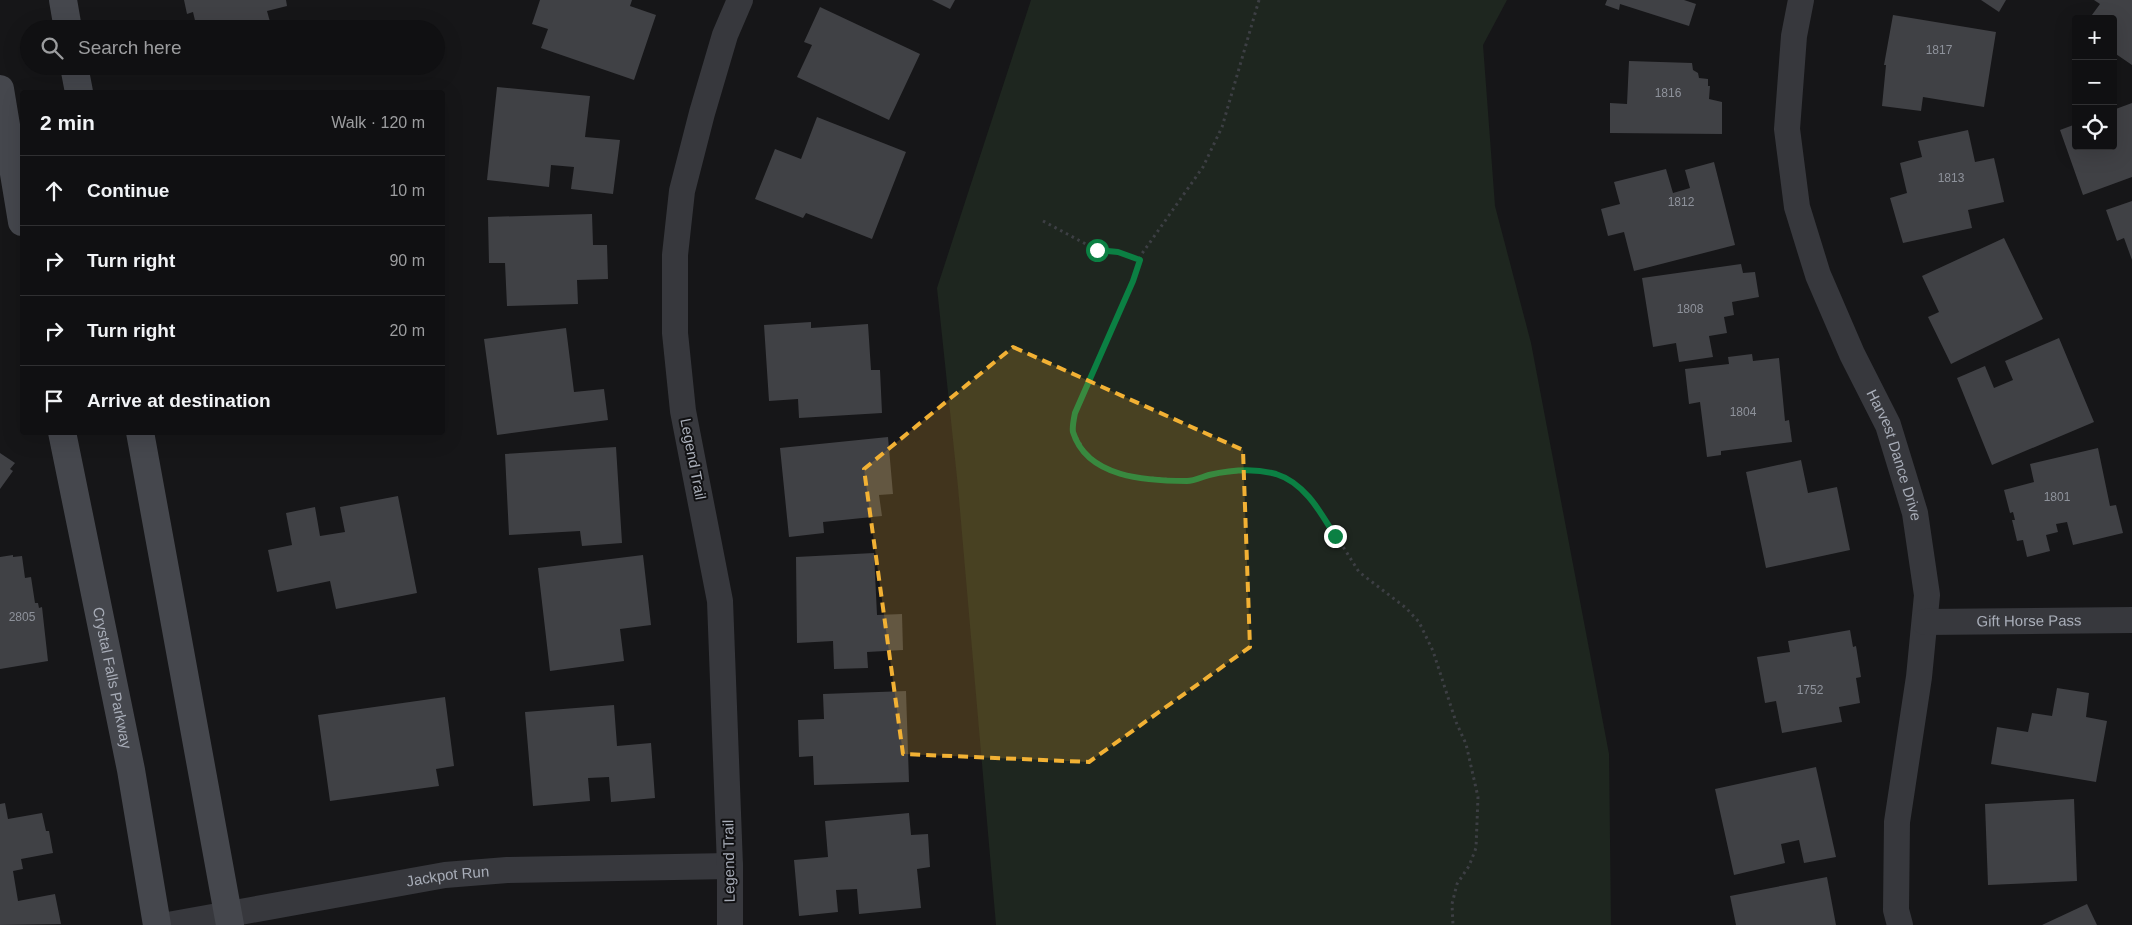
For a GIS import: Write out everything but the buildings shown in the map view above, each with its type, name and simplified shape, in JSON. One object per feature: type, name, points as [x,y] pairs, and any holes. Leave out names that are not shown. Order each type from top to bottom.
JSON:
[{"type":"street","points":[[63,0],[66,20]]},
{"type":"street","name":"Legend Trail","points":[[730,925],[730,866],[720,601],[684,411],[675,333],[675,255],[682,191],[725,35],[740,0]]},
{"type":"street","name":"Harvest Dance Drive","points":[[1801,0],[1794,36],[1787,129],[1797,207],[1818,275],[1852,354],[1888,424],[1915,513],[1928,595],[1919,677],[1897,822],[1896,910],[1900,925]]},
{"type":"street","points":[[76,75],[79,90]]},
{"type":"street","points":[[0,89],[20,210]]},
{"type":"street","name":"Crystal Falls Parkway","points":[[63,435],[131,770],[157,925]]},
{"type":"street","points":[[141,435],[229,919]]},
{"type":"street","name":"Gift Horse Pass","points":[[1925,622],[2132,620]]},
{"type":"street","name":"Jackpot Run","points":[[168,925],[229,919],[454,874],[507,870],[730,866]]},
{"type":"path","points":[[1258,0],[1222,127],[1203,167],[1160,227],[1140,260],[1133,281],[1075,413],[1073,431],[1091,458],[1110,471],[1125,476],[1189,481],[1210,475],[1252,470],[1278,475],[1298,486],[1316,504],[1359,572],[1406,608],[1419,622],[1433,651],[1456,722],[1466,744],[1478,797],[1476,848],[1469,866],[1457,884],[1452,904],[1453,925]]},
{"type":"path","points":[[1043,221],[1097,250],[1118,252],[1140,260]]},
{"type":"highlighted area","points":[[1013,347],[1243,450],[1250,647],[1089,762],[903,754],[864,469]]},
{"type":"shaded area","points":[[1031,0],[1507,0],[1483,45],[1495,206],[1531,343],[1609,754],[1611,925],[996,925],[958,487],[937,288]]},
{"type":"route","points":[[1097,250],[1118,252],[1140,260],[1133,281],[1093,367],[1075,413],[1073,431],[1086,454],[1110,471],[1125,476],[1189,481],[1234,471],[1252,470],[1278,475],[1298,486],[1316,504],[1335,536]]}]
